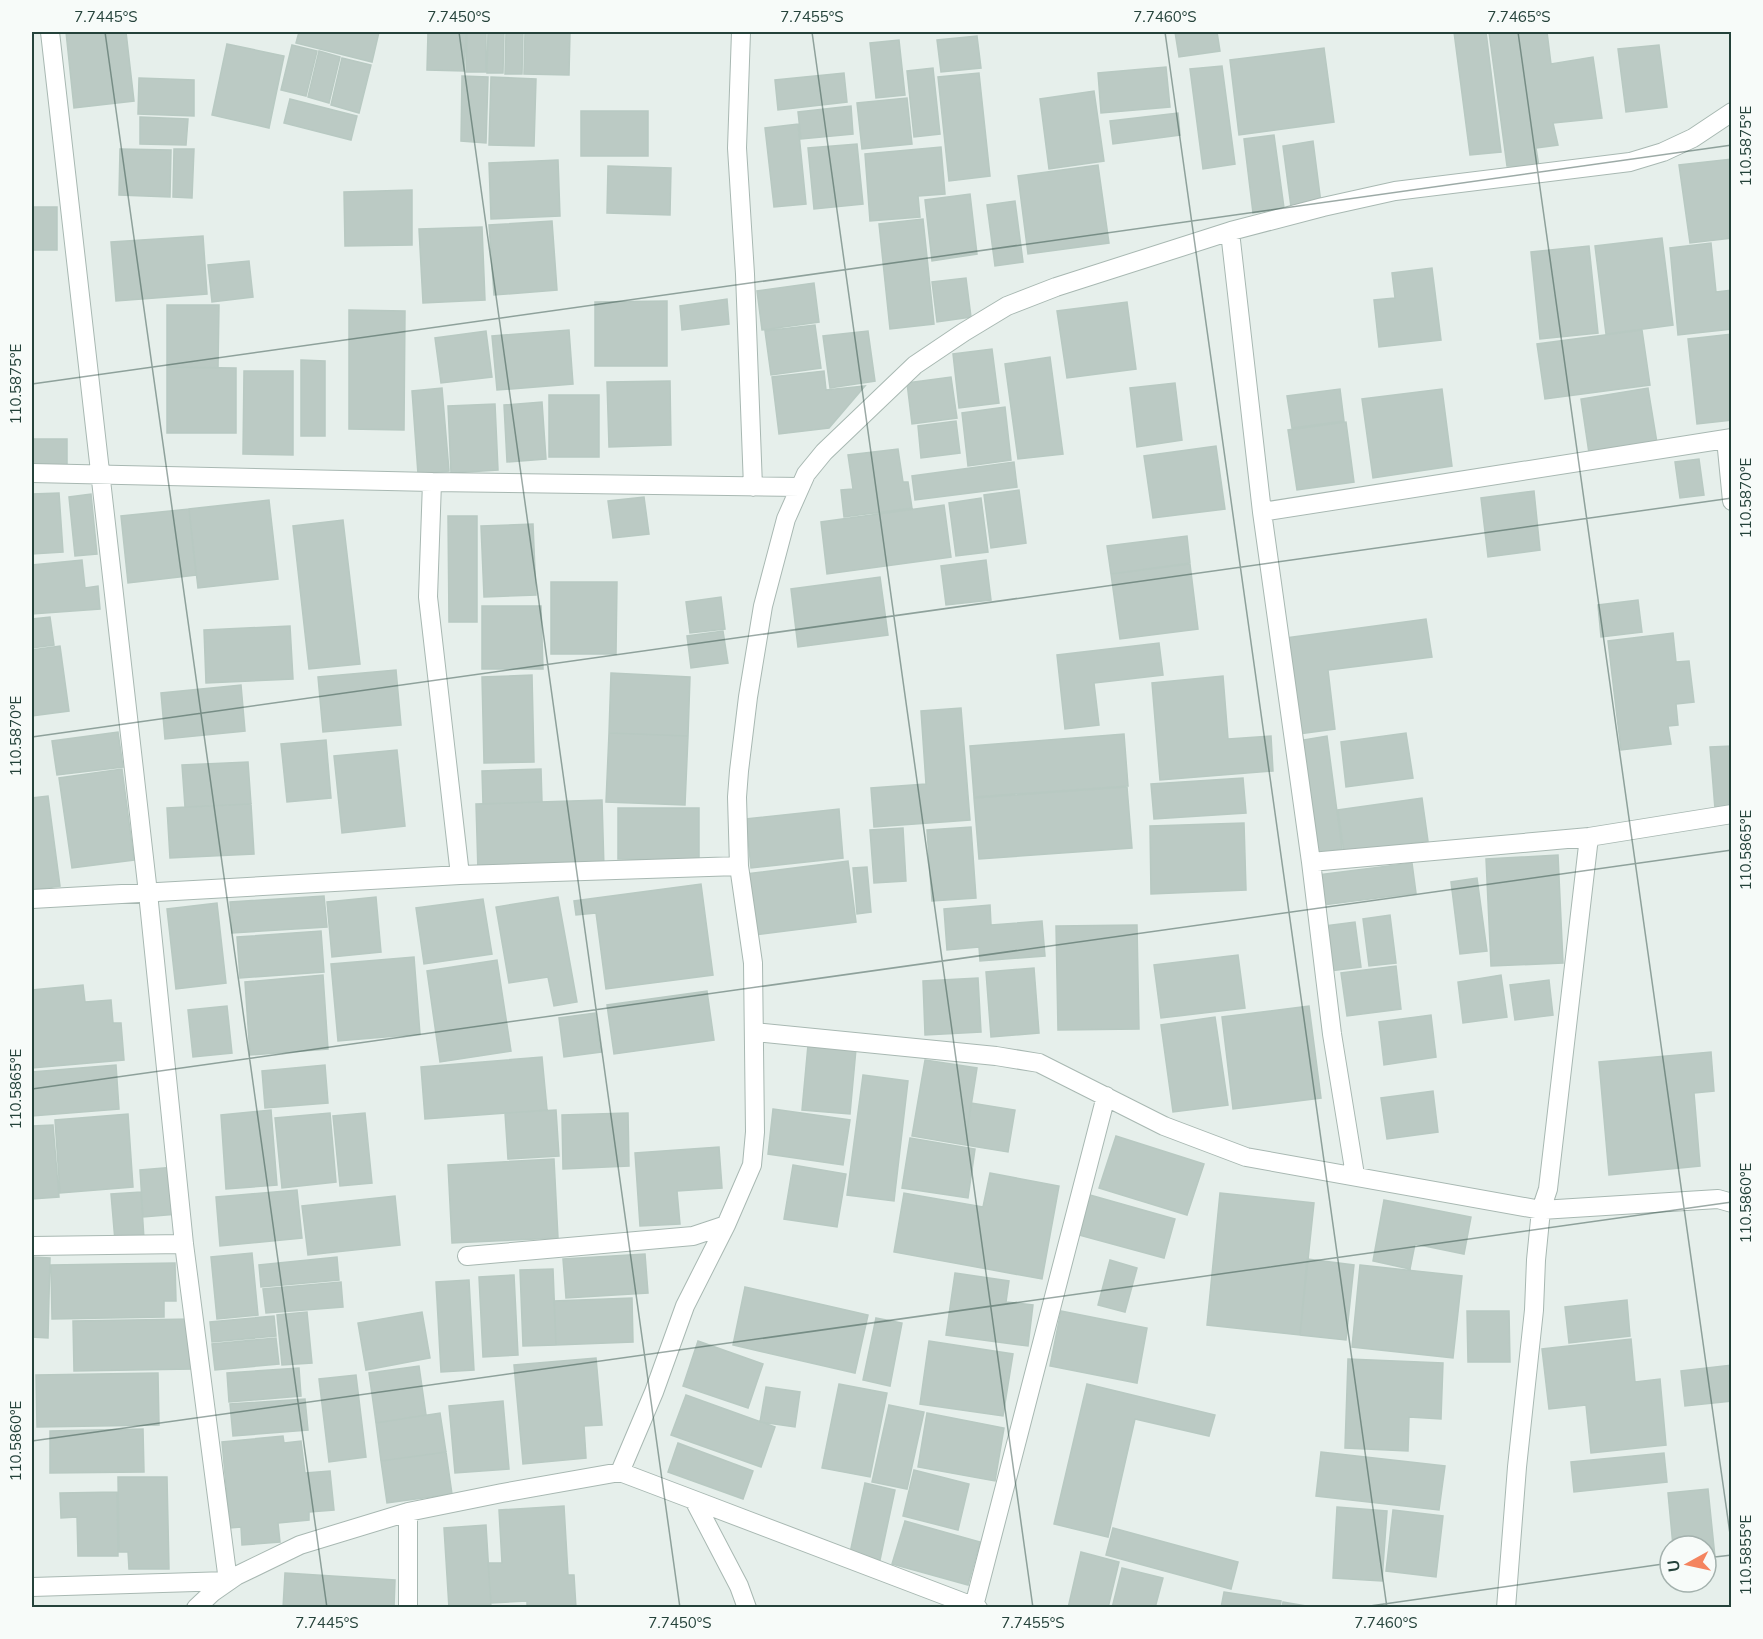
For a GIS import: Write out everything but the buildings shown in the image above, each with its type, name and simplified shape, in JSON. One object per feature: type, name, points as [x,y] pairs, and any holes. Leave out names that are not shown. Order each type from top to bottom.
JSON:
[{"type":"street","points":[[50,32],[148,893],[184,1244],[228,1581]]},
{"type":"street","points":[[741,32],[737,148],[745,274],[753,487]]},
{"type":"street","points":[[620,1472],[654,1392],[685,1306],[726,1225],[752,1165],[755,1132],[753,963],[739,866],[737,797],[748,697],[763,606],[786,519],[806,474],[824,452],[915,365],[1007,306],[1056,287],[1230,232],[1323,207],[1395,191],[1630,162],[1663,152],[1693,138],[1731,112]]},
{"type":"street","points":[[1230,232],[1262,512],[1311,862],[1332,1034],[1355,1175]]},
{"type":"street","points":[[1262,512],[1729,438],[1731,501]]},
{"type":"street","points":[[32,473],[800,487]]},
{"type":"street","points":[[432,482],[428,597],[460,875]]},
{"type":"street","points":[[1311,862],[1588,837],[1731,814]]},
{"type":"street","points":[[1506,1608],[1517,1467],[1534,1310],[1540,1209],[1548,1189],[1588,837]]},
{"type":"street","points":[[32,899],[460,875],[739,866]]},
{"type":"street","points":[[755,1032],[996,1056],[1039,1063],[1164,1126],[1246,1156],[1540,1209],[1718,1199],[1731,1203]]},
{"type":"street","points":[[196,1608],[228,1581],[300,1545],[408,1512],[620,1472],[976,1607],[1106,1096]]},
{"type":"street","points":[[467,1256],[693,1236],[726,1225]]},
{"type":"street","points":[[32,1246],[184,1244]]},
{"type":"street","points":[[694,1500],[739,1586],[747,1608]]},
{"type":"street","points":[[408,1512],[408,1608]]},
{"type":"street","points":[[32,1587],[228,1581]]}]
